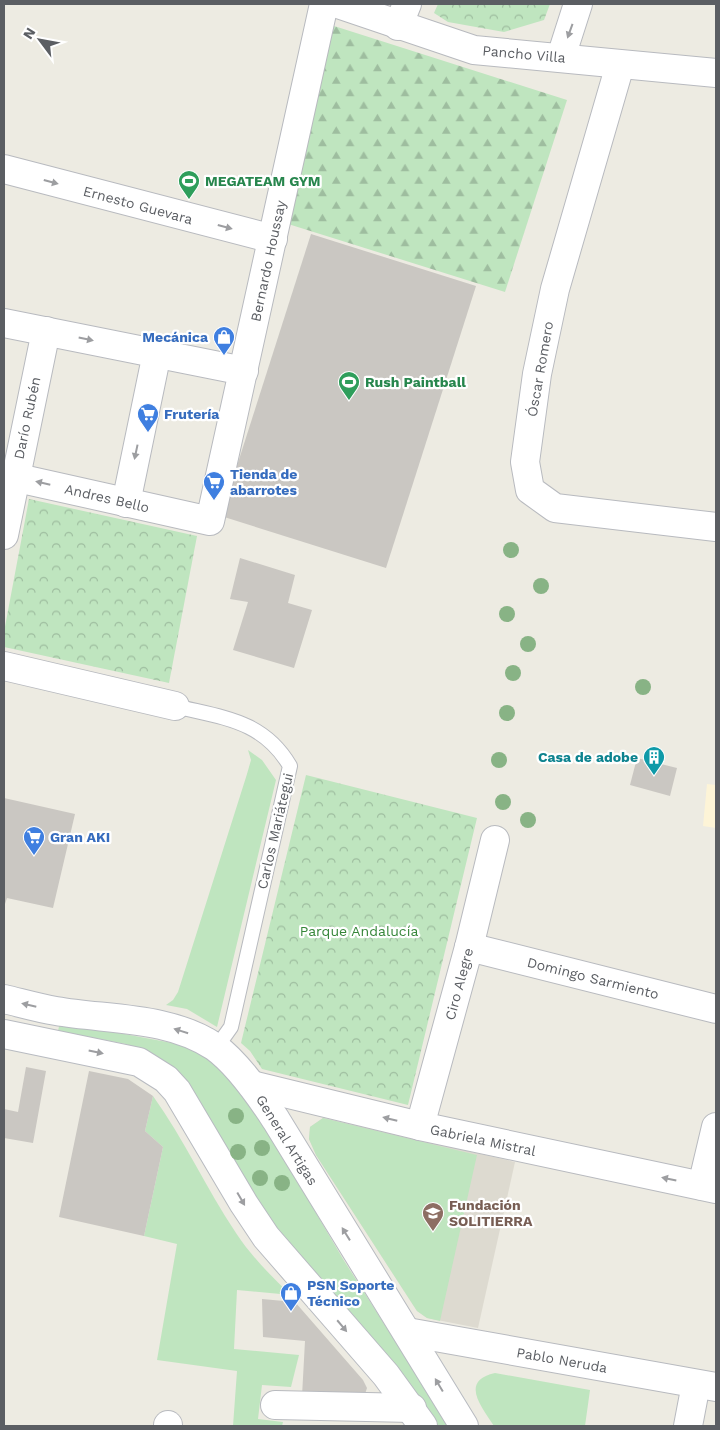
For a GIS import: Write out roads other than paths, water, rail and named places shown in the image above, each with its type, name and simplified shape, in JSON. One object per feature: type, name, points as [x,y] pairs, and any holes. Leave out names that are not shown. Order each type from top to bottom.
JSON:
[{"type":"street","name":"Bernardo Houssay","points":[[210,521],[324,4]]},
{"type":"street","name":"Pancho Villa","points":[[338,4],[402,15],[474,50],[716,73]]},
{"type":"street","points":[[561,57],[578,4]]},
{"type":"street","name":"Óscar Romero","points":[[620,65],[555,289],[537,374],[525,462],[530,490],[555,508],[716,527]]},
{"type":"street","name":"Ernesto Guevara","points":[[4,169],[273,239]]},
{"type":"street","points":[[4,323],[244,371]]},
{"type":"street","name":"Darío Rubén","points":[[4,535],[9,476],[46,330]]},
{"type":"street","points":[[126,503],[157,353]]},
{"type":"street","name":"Andres Bello","points":[[9,476],[210,521]]},
{"type":"street","name":"Carlos Mariátegui","points":[[4,666],[176,706]]},
{"type":"street","name":"Ciro Alegre","points":[[420,1126],[469,947],[495,840]]},
{"type":"street","name":"Domingo Sarmiento","points":[[469,947],[716,1009]]},
{"type":"street","name":"General Artigas","points":[[4,999],[55,1011],[165,1026],[194,1035],[216,1048],[252,1085],[276,1120],[464,1426]]},
{"type":"street","points":[[48,1042],[55,1011]]},
{"type":"street","points":[[4,1034],[139,1062],[166,1079],[177,1091],[244,1204],[266,1237],[417,1417]]},
{"type":"street","name":"Gabriela Mistral","points":[[252,1085],[420,1126],[709,1187]]},
{"type":"street","points":[[709,1187],[716,1127]]},
{"type":"street","name":"Pablo Neruda","points":[[407,1332],[706,1386]]},
{"type":"street","points":[[688,1426],[706,1386]]},
{"type":"street","points":[[275,1405],[417,1417]]},
{"type":"lane","name":"Carlos Mariátegui","points":[[176,706],[244,724],[259,731],[282,752],[290,766],[231,1027],[216,1048]]},
{"type":"place","name":"MEGATEAM GYM","points":[[189,200]]},
{"type":"place","name":"Mecánica","points":[[224,356]]},
{"type":"place","name":"Rush Paintball","points":[[349,401]]},
{"type":"place","name":"Frutería","points":[[148,433]]},
{"type":"place","name":"Tienda de abarrotes","points":[[214,501]]},
{"type":"place","name":"Casa de adobe","points":[[654,776]]},
{"type":"place","name":"Gran AKI","points":[[34,856]]},
{"type":"place","name":"Fundación SOLITIERRA","points":[[433,1232]]},
{"type":"place","name":"PSN Soporte Técnico","points":[[291,1312]]},
{"type":"park label","name":"Parque Andalucía","points":[[359,931]]}]
